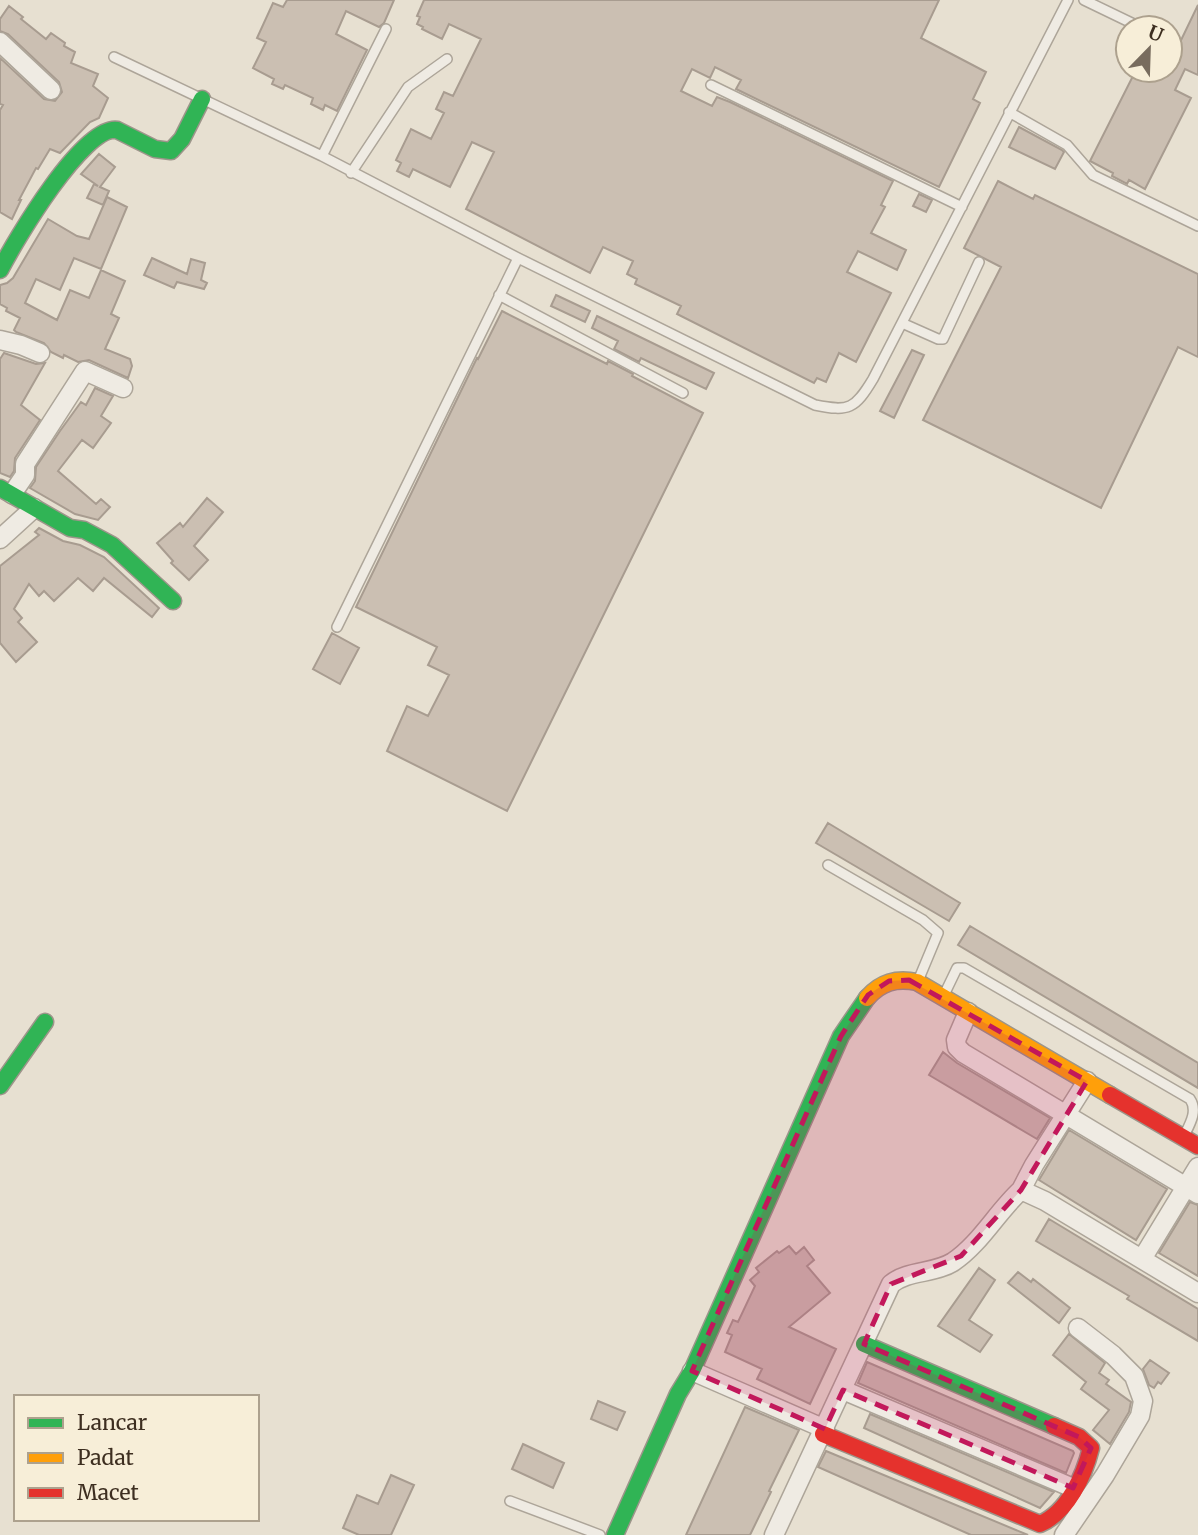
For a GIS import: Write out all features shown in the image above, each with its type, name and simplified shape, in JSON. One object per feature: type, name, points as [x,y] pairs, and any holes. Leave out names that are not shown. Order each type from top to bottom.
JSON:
[{"type":"street","points":[[0,42],[51,90]]},
{"type":"street","points":[[0,270],[29,218],[64,171],[99,131],[110,128],[155,149],[171,151],[182,139],[202,99]]},
{"type":"street","points":[[0,340],[40,353]]},
{"type":"street","points":[[123,388],[85,371],[25,464],[26,473],[6,491],[70,528],[82,528],[99,536],[117,549],[173,601]]},
{"type":"street","points":[[0,539],[34,508]]},
{"type":"street","points":[[615,1535],[678,1394],[692,1371],[841,1037],[868,995],[880,985],[900,979],[917,982],[1198,1146]]},
{"type":"street","points":[[968,1013],[956,1040],[957,1047],[1192,1190]]},
{"type":"street","points":[[0,1086],[45,1022]]},
{"type":"street","points":[[774,1535],[891,1284],[898,1279],[943,1268],[961,1256],[1021,1190],[1087,1082]]},
{"type":"street","points":[[1142,1259],[1192,1190],[1198,1167]]},
{"type":"street","points":[[1021,1190],[1045,1201],[1198,1293]]},
{"type":"street","points":[[1064,1535],[1105,1475],[1140,1416],[1143,1401],[1134,1376],[1113,1354],[1078,1328]]},
{"type":"street","points":[[692,1371],[1040,1524],[1048,1522],[1058,1514],[1088,1462],[1091,1448],[1079,1437],[864,1344]]},
{"type":"street","points":[[843,1390],[1073,1488]]},
{"type":"lane","points":[[114,57],[322,156],[517,258],[815,405],[841,410],[860,400],[1068,0]]},
{"type":"lane","points":[[1084,0],[1114,14]]},
{"type":"lane","points":[[322,156],[386,29]]},
{"type":"lane","points":[[351,173],[408,87],[447,58]]},
{"type":"lane","points":[[711,85],[962,207]]},
{"type":"lane","points":[[1009,112],[1067,145],[1093,175],[1198,226]]},
{"type":"lane","points":[[337,627],[517,258]]},
{"type":"lane","points":[[902,323],[943,339],[979,262]]},
{"type":"lane","points":[[499,295],[683,393]]},
{"type":"lane","points":[[828,865],[923,920],[938,933],[917,982]]},
{"type":"lane","points":[[943,996],[957,968],[964,968],[1190,1099],[1195,1104],[1195,1112],[1183,1138]]},
{"type":"lane","points":[[510,1500],[600,1535]]},
{"type":"highlighted area","points":[[909,980],[1087,1081],[1021,1190],[961,1256],[891,1284],[864,1344],[1079,1437],[1091,1448],[1073,1488],[843,1390],[825,1429],[692,1371],[841,1036],[868,995],[889,981]]},
{"type":"building","points":[[287,0],[394,0],[384,23],[379,27],[346,11],[336,34],[367,50],[337,111],[325,105],[323,110],[311,104],[313,98],[285,85],[283,89],[272,84],[274,79],[253,68],[266,42],[257,38],[273,3],[283,7]]},
{"type":"building","points":[[424,0],[939,0],[921,38],[986,72],[973,99],[980,103],[939,187],[736,89],[741,80],[715,67],[710,78],[692,69],[681,91],[712,106],[717,97],[730,102],[893,181],[881,205],[885,207],[871,233],[906,250],[897,270],[858,251],[847,272],[891,293],[856,362],[839,353],[826,382],[817,378],[814,383],[677,314],[681,306],[635,284],[637,279],[627,274],[633,261],[603,247],[590,273],[466,209],[494,152],[472,142],[450,187],[413,169],[409,177],[397,171],[401,163],[396,160],[411,129],[431,139],[444,113],[436,109],[444,92],[453,96],[481,39],[449,24],[442,39],[422,29],[423,27],[417,24],[420,17],[417,16]]},
{"type":"building","points":[[1198,5],[1198,75],[1185,69],[1184,71],[1184,34]]},
{"type":"building","points":[[9,6],[46,39],[51,33],[65,43],[64,46],[75,52],[71,63],[98,74],[93,86],[108,98],[99,118],[90,122],[60,153],[50,149],[38,169],[36,168],[12,219],[0,212],[0,110],[3,105],[0,104],[0,58],[44,99],[55,101],[62,92],[59,82],[8,34],[0,31],[0,19]]},
{"type":"building","points":[[1129,84],[1178,84],[1175,90],[1191,98],[1145,189],[1129,180],[1127,184],[1090,161]]},
{"type":"building","points":[[1019,127],[1064,152],[1055,169],[1009,147]]},
{"type":"building","points":[[99,154],[115,167],[100,187],[109,191],[103,205],[87,198],[94,184],[98,186],[81,174]]},
{"type":"building","points":[[998,181],[1033,199],[1035,195],[1198,274],[1198,357],[1178,347],[1101,508],[923,420],[1001,267],[964,248]]},
{"type":"building","points":[[919,194],[932,200],[926,212],[913,206]]},
{"type":"building","points":[[107,197],[127,207],[101,269],[74,258],[60,290],[36,279],[25,303],[57,320],[70,290],[89,298],[101,270],[125,281],[111,314],[119,318],[105,349],[130,359],[132,366],[128,378],[89,360],[78,362],[64,355],[63,358],[51,352],[44,343],[16,332],[14,330],[20,318],[6,311],[7,308],[0,304],[0,285],[13,278],[48,219],[77,236],[89,239]]},
{"type":"building","points":[[152,258],[187,274],[191,259],[205,263],[201,280],[207,283],[204,289],[177,282],[174,288],[144,275]]},
{"type":"building","points":[[556,295],[590,311],[585,322],[551,306]]},
{"type":"building","points":[[502,311],[607,364],[608,361],[703,413],[507,811],[387,751],[407,706],[428,716],[449,675],[428,665],[437,647],[356,607]]},
{"type":"building","points":[[597,316],[714,373],[706,389],[641,358],[639,362],[614,349],[618,341],[592,328]]},
{"type":"building","points":[[912,350],[924,355],[894,418],[880,411]]},
{"type":"building","points":[[4,353],[36,364],[45,363],[21,405],[40,420],[15,458],[14,471],[10,477],[0,473],[0,359]]},
{"type":"building","points":[[95,388],[113,396],[101,416],[111,423],[93,448],[82,440],[58,471],[96,504],[101,499],[110,507],[98,520],[75,514],[30,488],[35,481],[36,467],[81,402],[86,405]]},
{"type":"building","points":[[207,498],[223,512],[194,546],[208,560],[189,580],[171,563],[173,561],[157,543],[180,523],[183,527]]},
{"type":"building","points":[[39,528],[104,557],[159,608],[152,617],[104,578],[93,591],[78,578],[54,601],[44,591],[39,596],[29,584],[14,609],[22,618],[18,622],[37,642],[16,662],[0,643],[0,566],[39,535],[35,532]]},
{"type":"building","points":[[332,633],[359,648],[340,684],[313,669]]},
{"type":"building","points":[[828,823],[960,903],[949,921],[816,843]]},
{"type":"building","points":[[970,926],[1198,1063],[1198,1088],[958,945]]},
{"type":"building","points":[[943,1052],[1050,1118],[1037,1139],[929,1075]]},
{"type":"building","points":[[1069,1130],[1167,1189],[1136,1240],[1039,1180]]},
{"type":"building","points":[[1190,1202],[1198,1205],[1198,1276],[1159,1253]]},
{"type":"building","points":[[1049,1219],[1198,1309],[1198,1341],[1036,1241]]},
{"type":"building","points":[[789,1246],[796,1254],[804,1247],[814,1260],[807,1266],[830,1293],[789,1327],[836,1349],[810,1404],[757,1379],[762,1369],[725,1352],[732,1335],[727,1333],[733,1320],[738,1322],[755,1286],[750,1280],[759,1272],[756,1268],[777,1251],[779,1253]]},
{"type":"building","points":[[979,1268],[995,1280],[969,1320],[992,1335],[980,1352],[938,1326]]},
{"type":"building","points":[[1018,1272],[1031,1282],[1033,1279],[1070,1308],[1059,1323],[1008,1283]]},
{"type":"building","points":[[1069,1334],[1105,1363],[1099,1373],[1109,1380],[1106,1384],[1131,1402],[1129,1412],[1110,1444],[1093,1430],[1109,1410],[1081,1389],[1086,1382],[1053,1355]]},
{"type":"building","points":[[1150,1360],[1169,1373],[1161,1384],[1158,1382],[1154,1388],[1149,1385],[1143,1369]]},
{"type":"building","points":[[867,1362],[1073,1451],[1066,1473],[858,1383]]},
{"type":"building","points":[[598,1401],[625,1412],[617,1430],[591,1419]]},
{"type":"building","points":[[745,1407],[799,1430],[769,1491],[771,1492],[750,1535],[686,1535]]},
{"type":"building","points":[[870,1414],[1054,1492],[1040,1508],[864,1428]]},
{"type":"building","points":[[523,1444],[564,1463],[553,1488],[512,1469]]},
{"type":"building","points":[[826,1451],[1028,1535],[971,1535],[818,1467]]},
{"type":"building","points":[[391,1475],[414,1485],[391,1535],[359,1535],[343,1528],[357,1495],[378,1504]]},
{"type":"traffic: fast","points":[[0,270],[51,187],[86,146],[103,133],[117,130],[155,149],[171,151],[182,139],[202,99]]},
{"type":"traffic: fast","points":[[0,488],[70,528],[84,530],[112,545],[173,601]]},
{"type":"traffic: fast","points":[[615,1535],[678,1394],[692,1371],[841,1036],[867,998]]},
{"type":"traffic: fast","points":[[0,1086],[45,1022]]},
{"type":"traffic: fast","points":[[864,1344],[1054,1426]]},
{"type":"traffic: slow","points":[[867,998],[889,982],[917,982],[1110,1095]]},
{"type":"traffic: jam","points":[[1110,1095],[1198,1146]]},
{"type":"traffic: jam","points":[[823,1434],[1040,1524],[1067,1502],[1084,1470],[1091,1448],[1079,1437],[1054,1426]]}]
